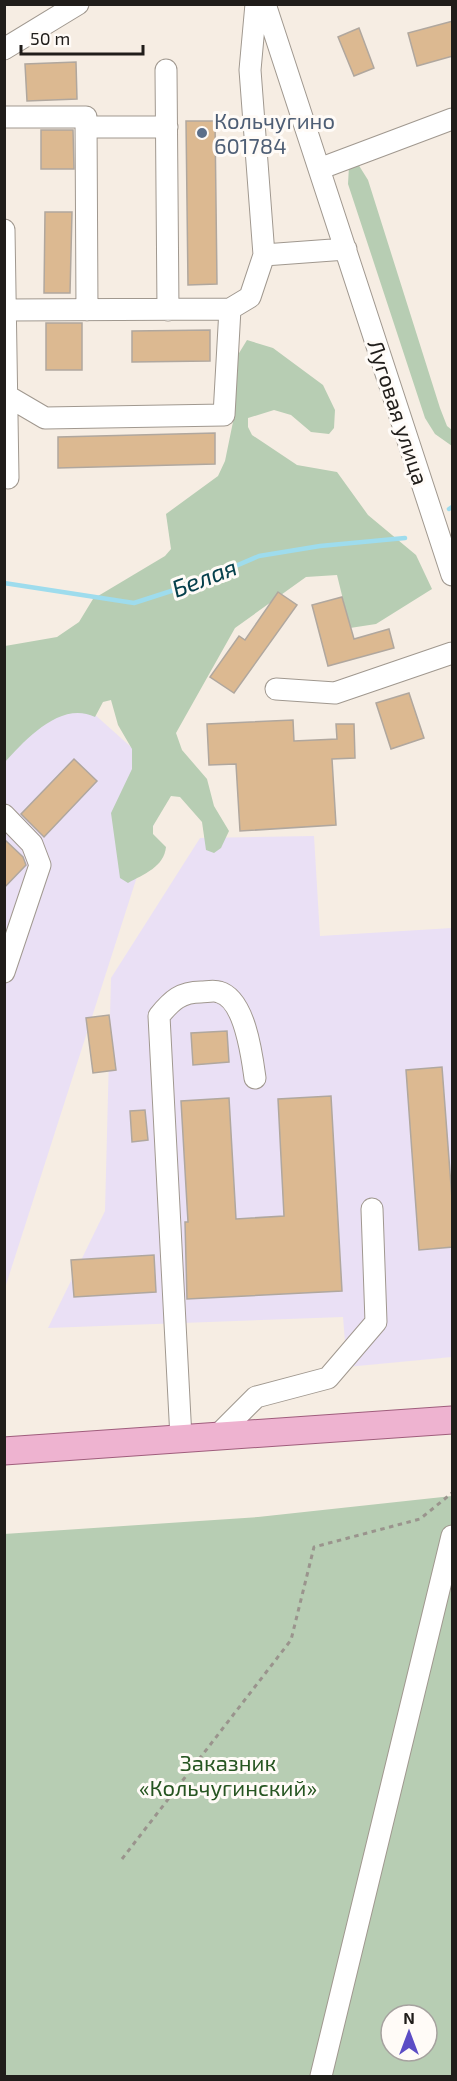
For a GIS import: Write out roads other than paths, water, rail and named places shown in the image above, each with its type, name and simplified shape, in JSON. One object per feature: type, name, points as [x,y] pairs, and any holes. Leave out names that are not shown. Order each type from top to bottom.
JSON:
[{"type":"main road","points":[[4,1451],[453,1419]]},
{"type":"street","points":[[4,49],[78,4]]},
{"type":"street","points":[[6,310],[230,309],[250,297],[264,255],[250,70],[256,4]]},
{"type":"street","name":"Луговая улица","points":[[265,4],[453,575]]},
{"type":"street","points":[[166,70],[168,310]]},
{"type":"street","points":[[4,117],[166,127]]},
{"type":"street","points":[[320,169],[453,119]]},
{"type":"street","points":[[86,122],[87,310]]},
{"type":"street","points":[[4,230],[8,478]]},
{"type":"street","points":[[264,255],[346,249]]},
{"type":"street","points":[[6,394],[45,418],[224,415],[230,309]]},
{"type":"street","points":[[276,689],[335,693],[453,653]]},
{"type":"street","points":[[4,815],[32,844],[40,865],[4,972]]},
{"type":"street","points":[[181,1438],[159,1016],[173,999],[189,992],[220,992],[233,1002],[243,1022],[255,1078]]},
{"type":"street","points":[[217,1436],[256,1397],[328,1378],[376,1322],[372,1209]]},
{"type":"street","points":[[321,2076],[453,1536]]},
{"type":"waterway","name":"Белая","points":[[4,583],[134,603],[196,583],[259,556],[320,546],[405,538]]},
{"type":"place","name":"Кольчугино 601784","points":[[202,133]]},
{"type":"park label","name":"Заказник «Кольчугинский»","points":[[228,1775]]}]
